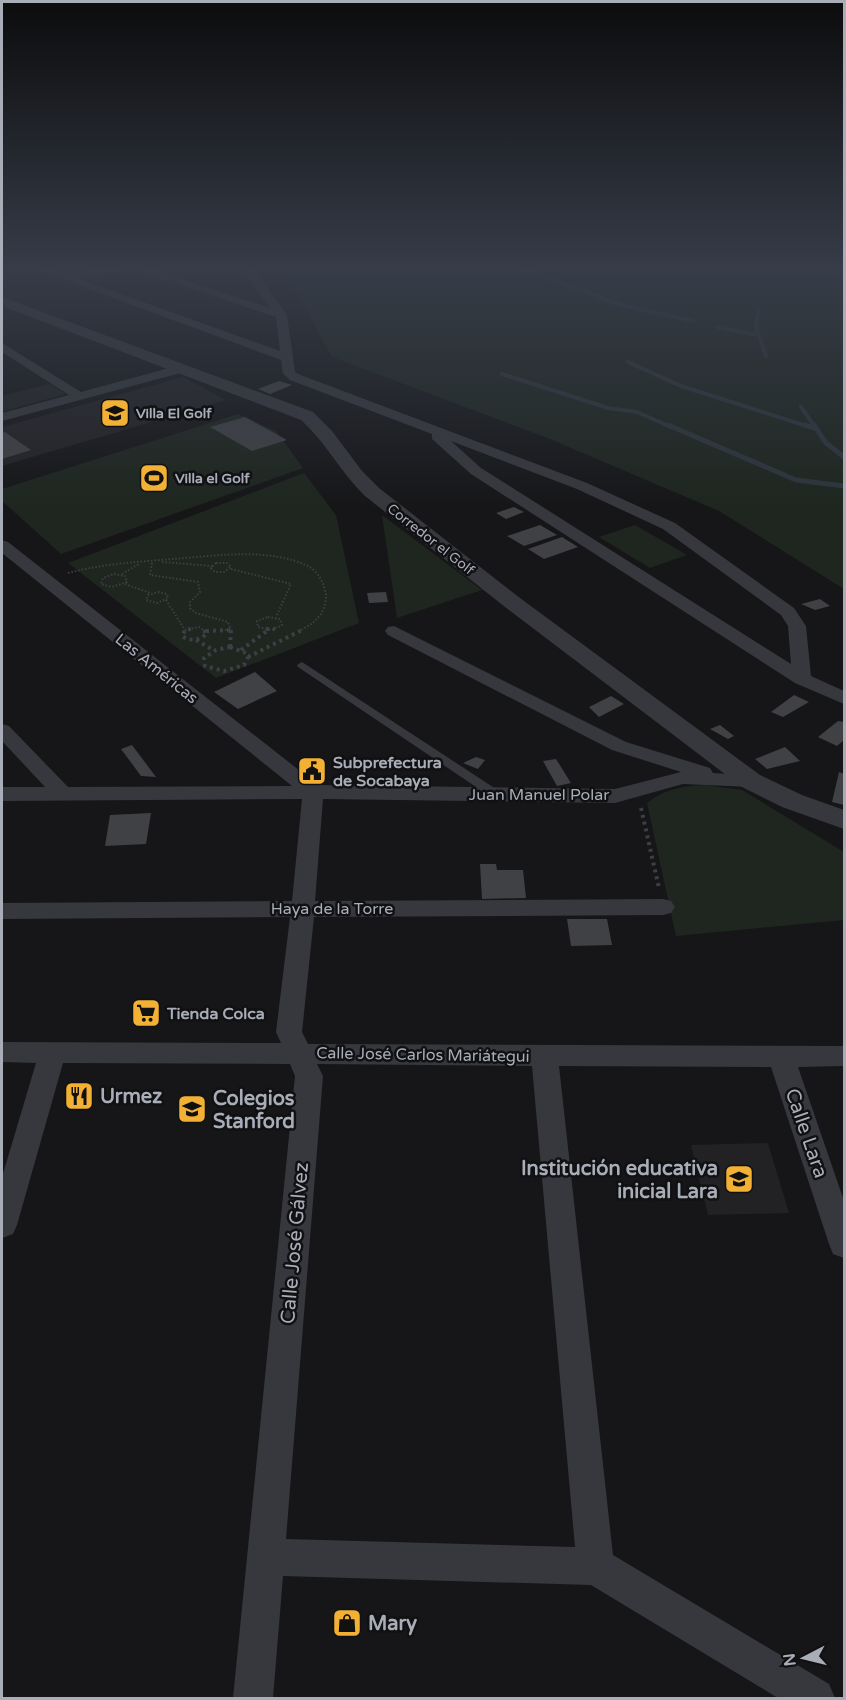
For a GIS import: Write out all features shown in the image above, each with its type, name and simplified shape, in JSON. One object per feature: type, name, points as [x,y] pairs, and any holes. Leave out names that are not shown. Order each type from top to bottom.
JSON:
[{"type":"street","points":[[7,349],[79,396]]},
{"type":"street","name":"Corredor el Golf","points":[[129,349],[307,416],[321,427],[369,489],[502,595],[751,781],[792,801],[844,820]]},
{"type":"street","points":[[263,349],[287,358]]},
{"type":"street","points":[[286,349],[290,373],[294,377],[582,486],[669,526],[788,612],[797,626],[802,679]]},
{"type":"street","points":[[2,417],[180,369]]},
{"type":"street","points":[[422,424],[446,442],[476,471],[802,679],[844,698]]},
{"type":"street","name":"Las Américas","points":[[2,544],[313,792]]},
{"type":"street","points":[[394,631],[619,746],[726,780]]},
{"type":"street","points":[[2,730],[63,794]]},
{"type":"street","name":"Juan Manuel Polar","points":[[2,794],[313,792],[615,796],[683,778],[751,781]]},
{"type":"street","name":"Calle José Gálvez","points":[[253,1698],[309,1076],[289,1032],[313,792]]},
{"type":"street","name":"Haya de la Torre","points":[[2,911],[663,907]]},
{"type":"street","name":"Calle José Carlos Mariátegui","points":[[2,1052],[781,1058],[844,1056]]},
{"type":"street","points":[[2,1225],[53,1052]]},
{"type":"street","points":[[545,1056],[595,1566]]},
{"type":"street","name":"Calle Lara","points":[[781,1058],[844,1244]]},
{"type":"street","points":[[267,1557],[595,1566],[815,1698]]},
{"type":"lane","points":[[302,665],[495,794]]},
{"type":"path","points":[[46,580],[97,565],[242,554],[274,557],[310,567],[325,584],[326,606],[313,624],[248,657],[239,668],[217,671],[210,669],[204,662],[204,658],[213,651],[230,647],[241,650],[248,657]]},
{"type":"path","points":[[185,630],[166,600],[168,596],[165,593],[150,593],[124,584],[107,587],[100,582],[105,576],[122,574],[135,564],[212,566],[223,562],[229,564],[231,569]]},
{"type":"path","points":[[152,563],[150,575],[159,578],[189,578],[198,582],[200,592],[190,602],[190,608],[196,613],[228,622],[231,630],[230,647]]},
{"type":"path","points":[[212,566],[211,569],[217,572],[231,569],[291,584],[276,617]]},
{"type":"path","points":[[122,574],[127,578],[124,584]]},
{"type":"path","points":[[150,593],[146,598],[150,603],[166,600]]},
{"type":"path","points":[[241,650],[267,630],[282,625],[282,621],[276,617],[268,617],[257,621],[258,627],[267,630]]},
{"type":"path","points":[[213,651],[195,640],[184,638],[181,634],[185,630],[199,627],[206,631],[231,630]]},
{"type":"path","points":[[195,640],[204,637],[206,631]]},
{"type":"path","points":[[637,791],[663,907]]},
{"type":"shaded area","points":[[328,349],[844,349],[844,589],[719,511],[550,439],[332,357]]},
{"type":"shaded area","name":"Villa El Golf","points":[[183,377],[226,400],[2,466],[2,427]]},
{"type":"shaded area","points":[[49,384],[66,394],[2,412],[2,396]]},
{"type":"shaded area","name":"Villa el Golf","points":[[238,414],[276,431],[303,468],[61,554],[2,501],[2,489]]},
{"type":"shaded area","name":"Villa el Golf","points":[[304,473],[336,515],[359,623],[216,678],[68,563]]},
{"type":"shaded area","points":[[382,515],[482,590],[397,618]]},
{"type":"shaded area","points":[[635,525],[687,555],[650,568],[599,537]]},
{"type":"shaded area","points":[[705,785],[742,790],[844,852],[844,920],[676,936],[647,803],[660,794],[674,789]]},
{"type":"shaded area","name":"Institución educativa inicial Lara","points":[[768,1143],[789,1213],[708,1215],[691,1145]]},
{"type":"building","points":[[279,381],[292,385],[270,394],[258,389]]},
{"type":"building","points":[[245,417],[287,440],[252,451],[210,427]]},
{"type":"building","points":[[5,432],[31,450],[2,459],[2,433]]},
{"type":"building","points":[[514,507],[524,512],[506,519],[496,513]]},
{"type":"building","points":[[540,525],[557,535],[524,546],[507,536]]},
{"type":"building","points":[[562,537],[578,547],[544,559],[528,549]]},
{"type":"building","points":[[386,592],[388,602],[369,603],[367,593]]},
{"type":"building","points":[[820,599],[830,606],[815,610],[801,604]]},
{"type":"building","points":[[255,672],[277,691],[238,709],[214,692]]},
{"type":"building","points":[[794,695],[809,702],[783,717],[771,712]]},
{"type":"building","points":[[611,696],[624,704],[599,717],[589,707]]},
{"type":"building","points":[[838,721],[844,722],[844,740],[837,746],[818,737]]},
{"type":"building","points":[[720,725],[734,736],[728,739],[710,729]]},
{"type":"building","points":[[132,745],[156,777],[141,776],[121,749]]},
{"type":"building","points":[[785,747],[800,761],[767,769],[755,759]]},
{"type":"building","points":[[476,757],[485,760],[478,769],[463,763]]},
{"type":"building","points":[[556,759],[571,783],[557,786],[543,761]]},
{"type":"building","points":[[839,772],[844,774],[844,805],[832,802]]},
{"type":"building","points":[[151,813],[146,844],[105,846],[110,815]]},
{"type":"building","points":[[480,864],[496,864],[497,870],[523,870],[526,898],[482,899]]},
{"type":"building","points":[[567,919],[607,919],[612,945],[571,946]]},
{"type":"waterway","points":[[764,349],[766,356]]},
{"type":"waterway","points":[[628,362],[681,386],[810,427]]},
{"type":"waterway","points":[[502,374],[608,408],[637,412],[671,427]]},
{"type":"waterway","points":[[801,407],[815,427]]},
{"type":"waterway","points":[[668,425],[796,480],[844,486]]},
{"type":"waterway","points":[[805,425],[817,429]]},
{"type":"waterway","points":[[814,425],[817,429]]},
{"type":"waterway","points":[[817,429],[826,443],[844,457]]},
{"type":"place","name":"Villa El Golf","points":[[115,413]]},
{"type":"place","name":"Villa el Golf","points":[[154,478]]},
{"type":"place","name":"Subprefectura de Socabaya","points":[[312,771]]},
{"type":"place","name":"Tienda Colca","points":[[146,1013]]},
{"type":"place","name":"Urmez","points":[[79,1096]]},
{"type":"place","name":"Colegios Stanford","points":[[192,1109]]},
{"type":"place","name":"Institución educativa inicial Lara","points":[[739,1179]]},
{"type":"place","name":"Mary","points":[[347,1623]]}]
